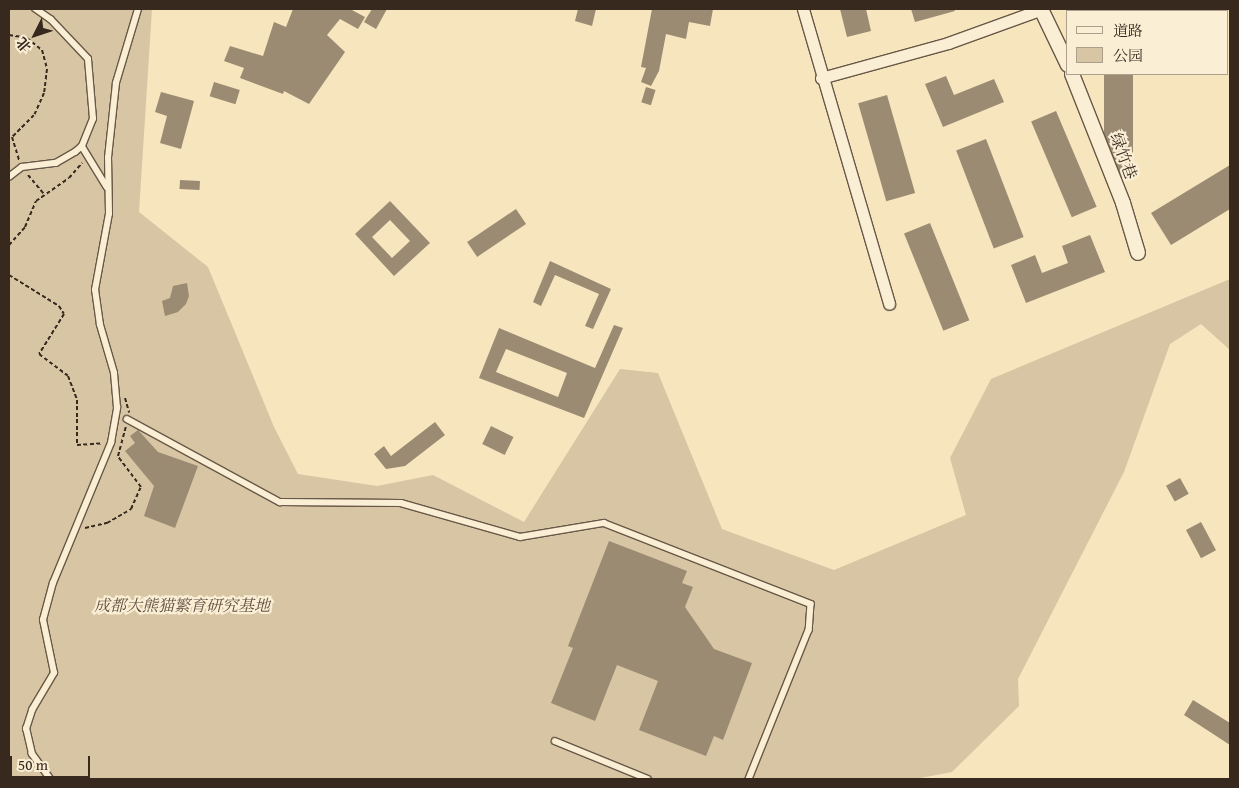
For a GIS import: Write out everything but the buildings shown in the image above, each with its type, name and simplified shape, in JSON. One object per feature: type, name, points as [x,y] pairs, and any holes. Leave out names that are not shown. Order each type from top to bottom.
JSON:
[{"type":"street","points":[[803,9],[821,78],[889,304]]},
{"type":"street","points":[[821,78],[948,43],[1041,9],[1066,61]]},
{"type":"street","name":"绿竹巷","points":[[1072,75],[1123,203],[1138,253]]},
{"type":"lane","points":[[9,177],[22,167],[56,163],[82,146],[93,119],[88,59],[51,20],[35,9]]},
{"type":"lane","points":[[50,779],[32,754],[26,729],[32,710],[54,673],[43,620],[53,583],[111,443],[116,408],[114,373],[100,324],[95,290],[108,214],[108,188],[116,83],[138,9]]},
{"type":"lane","points":[[82,146],[108,188]]},
{"type":"lane","points":[[128,420],[280,502],[401,503],[520,537],[604,524],[811,604],[809,630],[749,779]]},
{"type":"lane","points":[[555,741],[648,779]]},
{"type":"path","points":[[9,30],[9,35],[27,38],[42,50],[47,69],[44,93],[34,115],[12,137],[22,167],[44,194]]},
{"type":"path","points":[[9,245],[25,227],[36,201],[69,178],[88,154]]},
{"type":"path","points":[[9,275],[59,306],[64,314],[39,354],[68,376],[77,400],[76,445],[111,443]]},
{"type":"path","points":[[75,531],[106,522],[131,509],[141,487],[118,456],[128,420],[129,409],[122,391]]},
{"type":"green space","name":"成都大熊猫繁育研究基地","points":[[9,9],[152,9],[139,212],[208,267],[274,427],[298,474],[377,486],[433,475],[524,522],[620,369],[658,373],[722,529],[834,570],[966,515],[950,458],[991,379],[1230,279],[1230,350],[1201,324],[1170,344],[1124,472],[1018,679],[1019,706],[952,772],[915,779],[9,779]]}]
